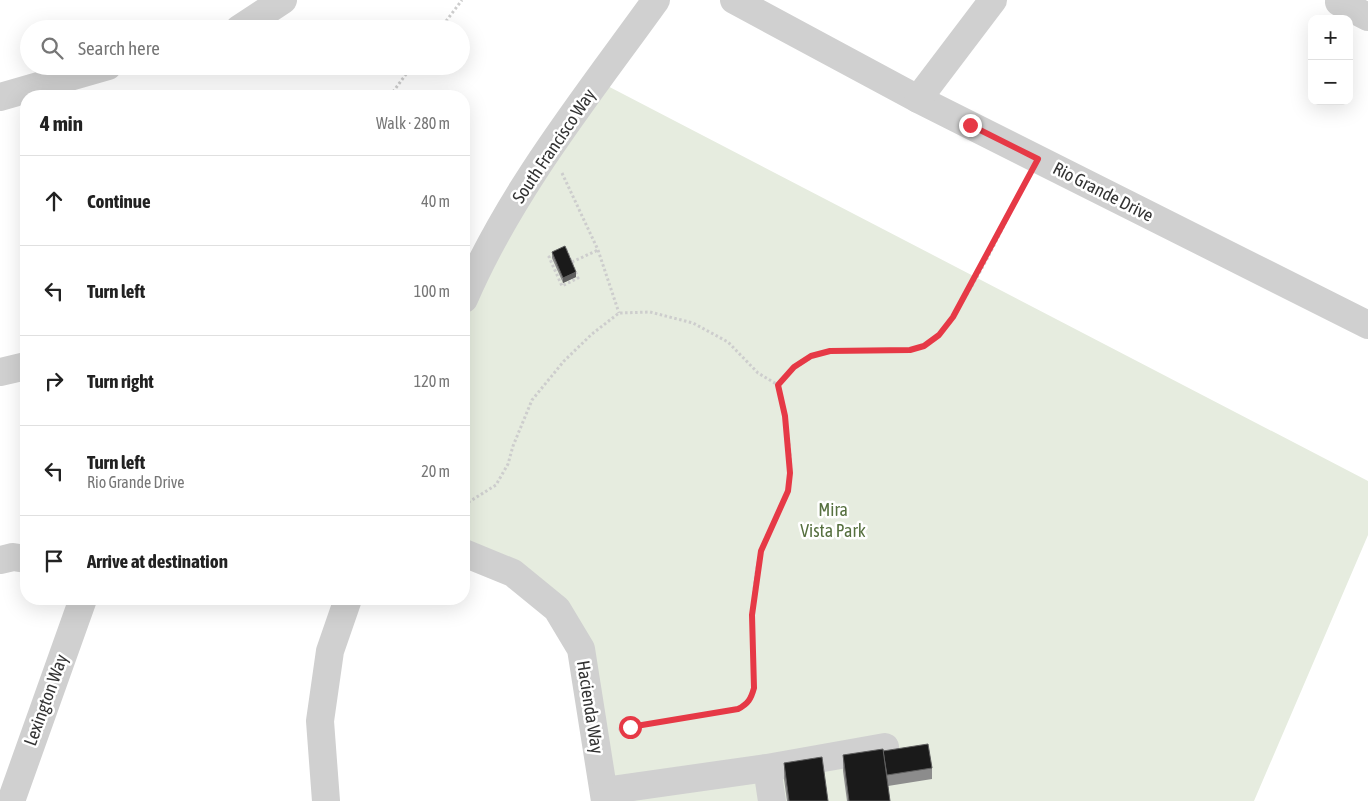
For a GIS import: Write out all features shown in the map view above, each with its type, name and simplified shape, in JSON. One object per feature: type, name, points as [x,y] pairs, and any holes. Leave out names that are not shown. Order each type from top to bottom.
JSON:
[{"type":"street","points":[[253,20],[283,0]]},
{"type":"street","name":"South Francisco Way","points":[[470,285],[480,261],[542,157],[656,0]]},
{"type":"street","name":"Rio Grande Drive","points":[[734,0],[918,99],[1368,325]]},
{"type":"street","points":[[918,99],[993,0]]},
{"type":"street","points":[[1339,2],[1368,17]]},
{"type":"street","points":[[24,90],[77,75]]},
{"type":"street","points":[[0,97],[20,91]]},
{"type":"street","points":[[0,372],[20,367]]},
{"type":"street","name":"Hacienda Way","points":[[470,555],[513,573],[557,609],[581,648],[604,796]]},
{"type":"street","points":[[0,560],[12,557],[20,558]]},
{"type":"street","name":"Lexington Way","points":[[11,801],[81,605]]},
{"type":"street","points":[[326,801],[320,722],[330,651],[346,605]]},
{"type":"street","points":[[604,796],[885,747]]},
{"type":"street","points":[[767,768],[772,801]]},
{"type":"path","points":[[447,20],[462,0]]},
{"type":"path","points":[[394,90],[405,75]]},
{"type":"path","points":[[542,157],[562,173],[598,250],[619,313]]},
{"type":"path","points":[[778,385],[794,367],[811,356],[830,351],[910,350],[924,346],[939,335],[953,317],[969,289],[1038,159]]},
{"type":"path","points":[[566,249],[572,262],[578,278],[562,286],[549,257],[566,249]]},
{"type":"path","points":[[572,262],[598,250]]},
{"type":"path","points":[[470,501],[496,485],[508,464],[532,400],[564,361],[619,313],[650,312],[693,323],[728,342],[758,373],[778,385],[785,416],[790,473],[788,491],[761,551],[752,615],[754,688],[752,699],[746,706],[738,709],[594,732]]},
{"type":"green space","name":"Mira Vista Park","points":[[598,81],[1368,481],[1368,535],[1254,801],[605,801],[557,609],[470,557],[470,289]]},
{"type":"building","points":[[565,246],[576,272],[563,278],[552,252]]},
{"type":"building","points":[[928,744],[932,768],[887,775],[883,751]]},
{"type":"building","points":[[883,749],[890,801],[849,801],[843,755]]},
{"type":"building","points":[[822,757],[828,801],[789,801],[784,763]]},
{"type":"route","points":[[630,727],[738,709],[746,706],[752,699],[754,688],[752,615],[761,551],[788,491],[790,473],[785,416],[778,385],[794,367],[811,356],[830,351],[910,350],[924,346],[939,335],[953,317],[1038,159],[970,125]]}]
